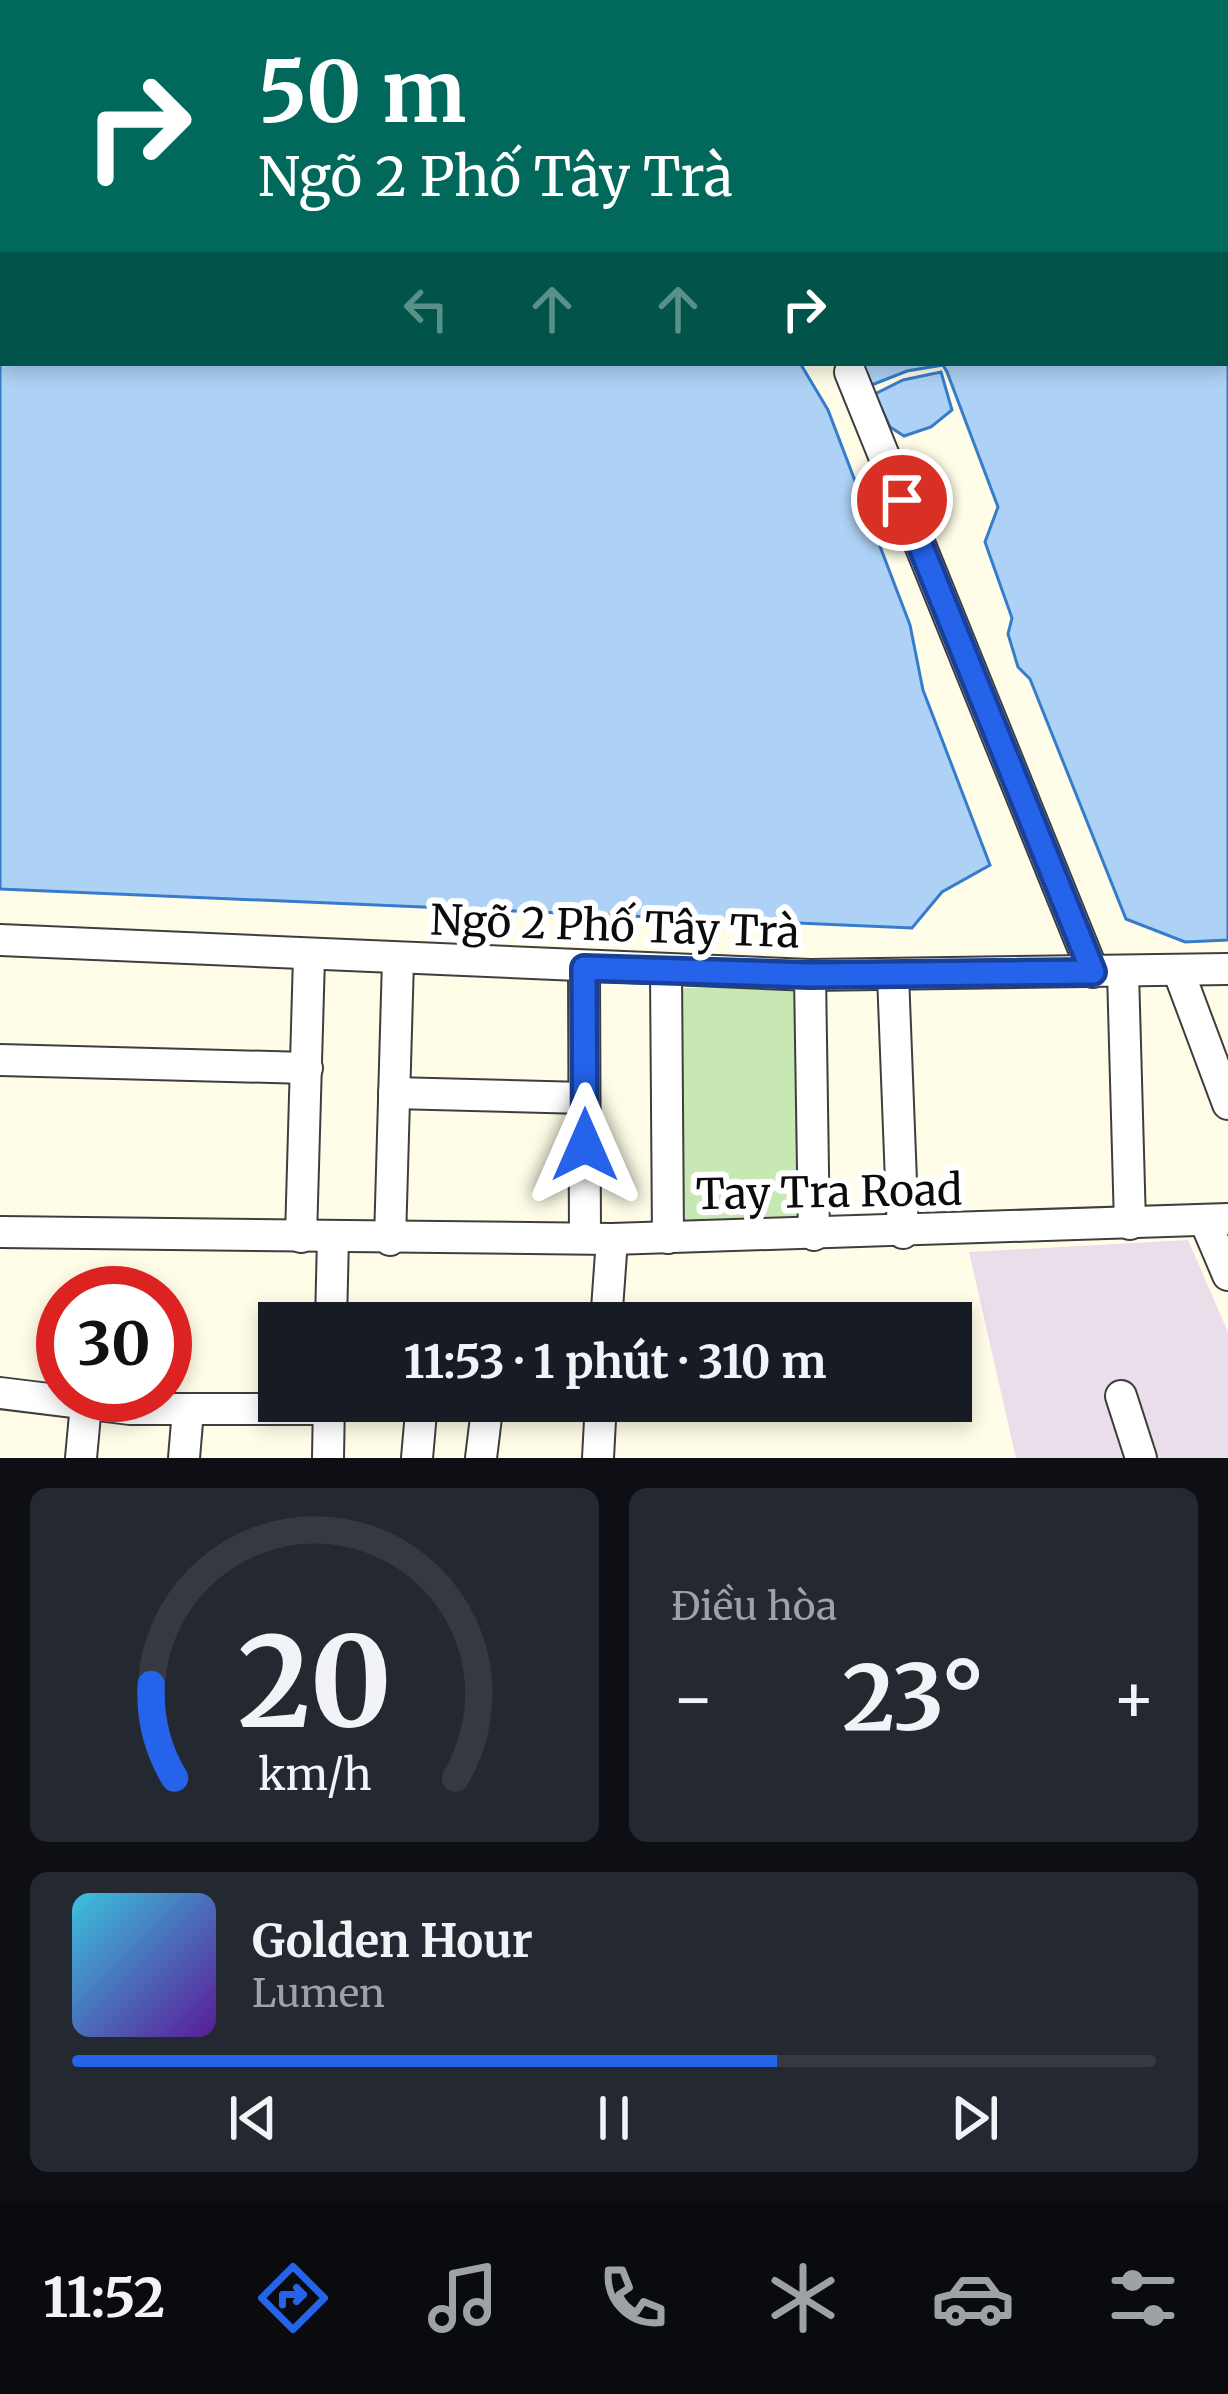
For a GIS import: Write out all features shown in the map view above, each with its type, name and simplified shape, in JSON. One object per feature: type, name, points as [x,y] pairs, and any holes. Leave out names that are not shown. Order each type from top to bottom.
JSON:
[{"type":"street","points":[[850,372],[1108,972],[1130,1224]]},
{"type":"street","name":"Ngõ 2 Phố Tây Trà","points":[[0,940],[308,957],[810,975],[1228,969]]},
{"type":"street","points":[[308,957],[307,1068],[317,1237],[328,1302]]},
{"type":"street","points":[[390,1240],[398,960]]},
{"type":"street","points":[[584,968],[584,1099],[604,1302]]},
{"type":"street","points":[[1178,970],[1228,1104]]},
{"type":"street","points":[[666,971],[668,1238]]},
{"type":"street","points":[[810,975],[814,1234]]},
{"type":"street","points":[[893,975],[902,1233]]},
{"type":"street","points":[[0,1060],[307,1068]]},
{"type":"street","points":[[394,1093],[584,1099]]},
{"type":"street","points":[[1216,1220],[1228,1275]]},
{"type":"street","name":"Tay Tra Road","points":[[0,1232],[599,1239],[1216,1220]]},
{"type":"street","points":[[0,1393],[36,1398]]},
{"type":"street","points":[[1121,1396],[1141,1458]]},
{"type":"street","points":[[192,1410],[258,1408]]},
{"type":"street","points":[[81,1458],[84,1422]]},
{"type":"street","points":[[184,1458],[187,1422]]},
{"type":"street","points":[[328,1458],[329,1422]]},
{"type":"street","points":[[417,1458],[420,1422]]},
{"type":"street","points":[[481,1458],[485,1422]]},
{"type":"street","points":[[598,1458],[600,1422]]},
{"type":"shaded area","points":[[1188,1240],[1228,1332],[1228,1458],[1016,1458],[969,1252]]},
{"type":"green space","points":[[800,986],[803,1222],[684,1224],[681,988]]},
{"type":"water","points":[[0,366],[802,366],[828,410],[910,625],[923,690],[990,865],[942,892],[912,928],[0,889]]},
{"type":"water","points":[[859,366],[937,366],[907,371],[869,386]]},
{"type":"water","points":[[944,366],[1228,366],[1228,940],[1185,942],[1126,919],[1030,679],[1018,667],[1008,634],[1012,618],[985,542],[998,507]]},
{"type":"water","points":[[941,372],[952,410],[931,427],[904,436],[890,427],[875,394],[903,380]]},
{"type":"route","points":[[585,1145],[584,968],[810,975],[1093,972],[902,500]]}]
